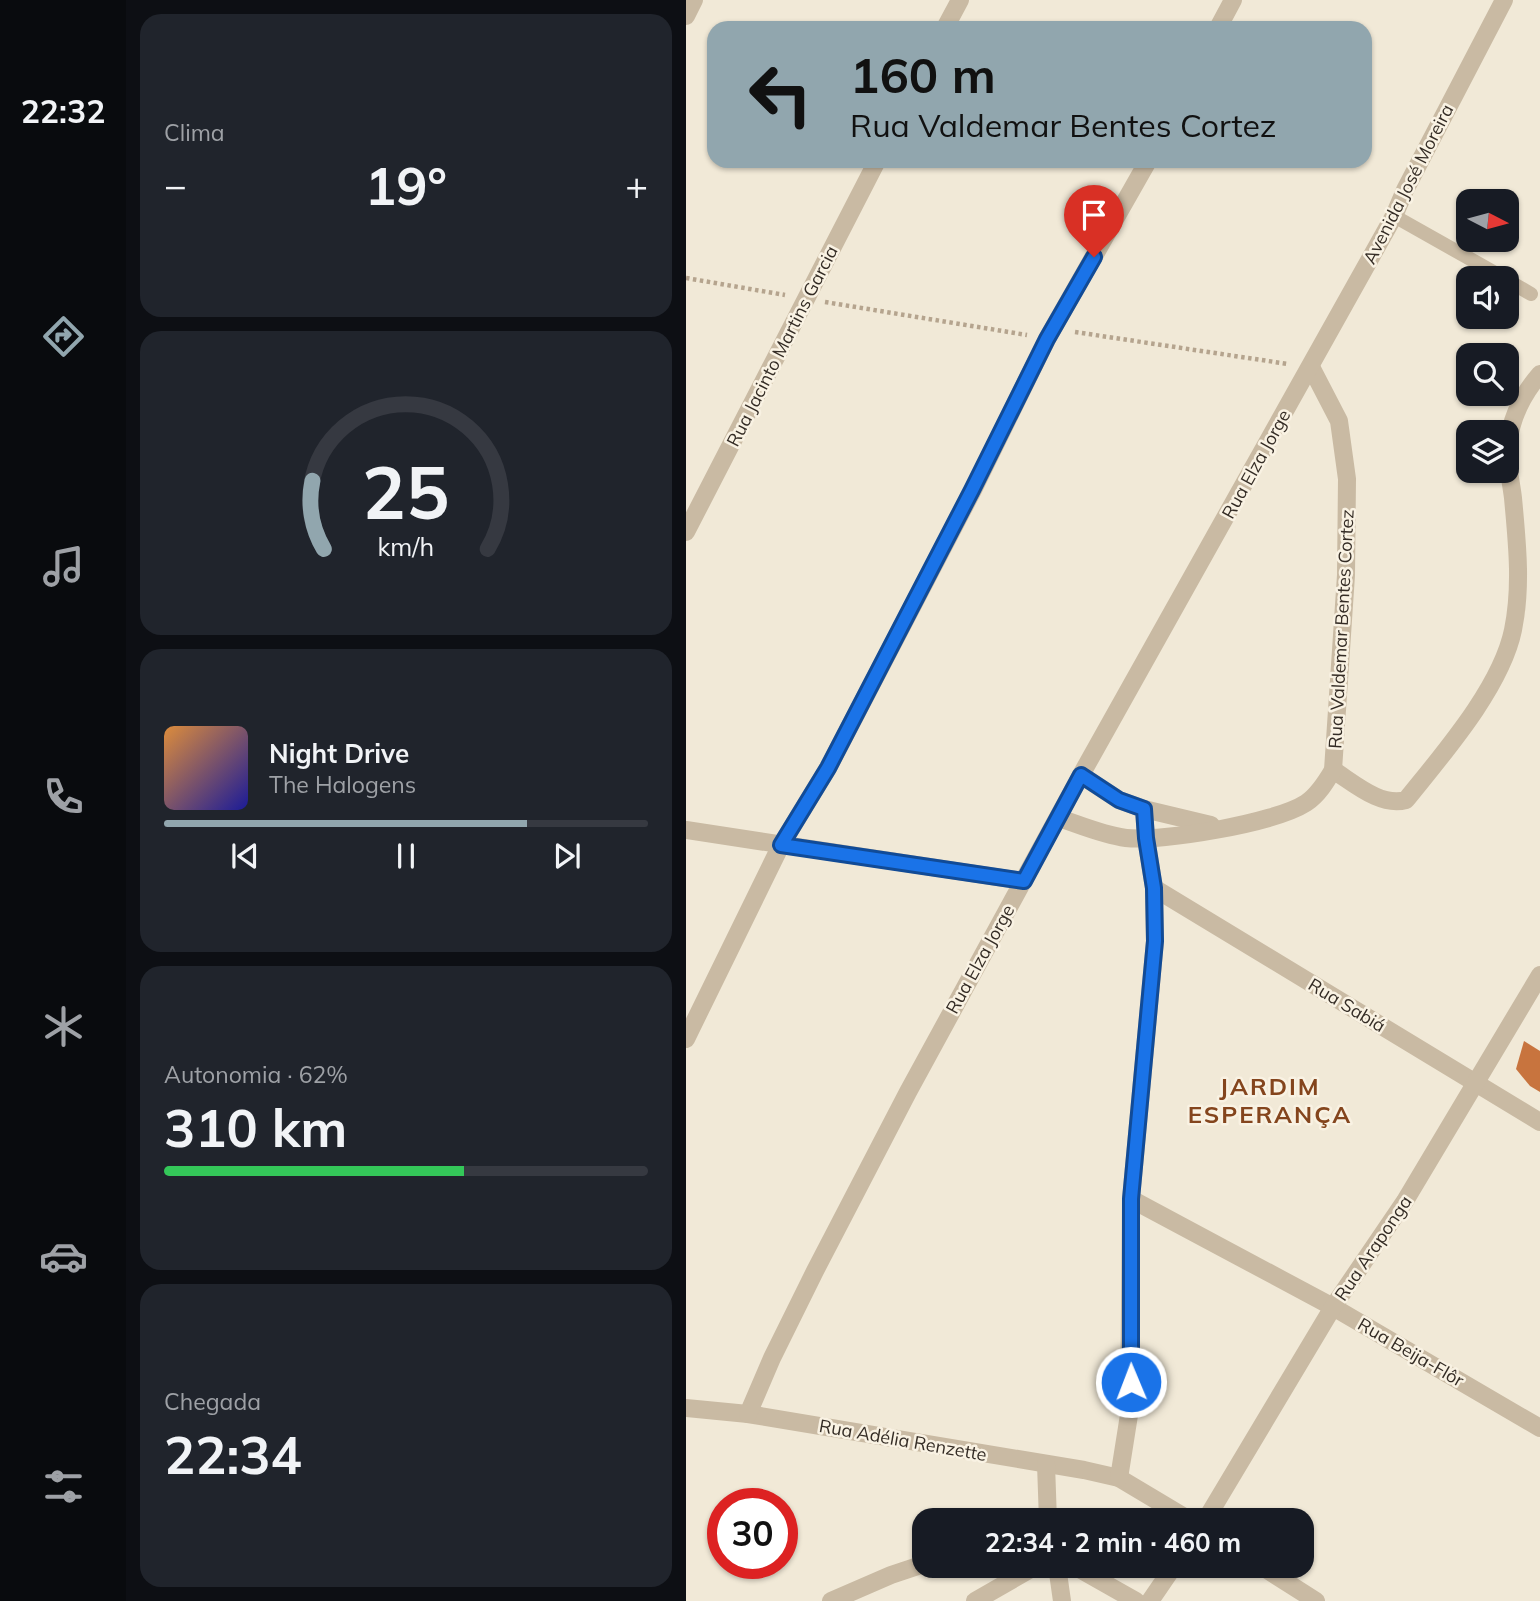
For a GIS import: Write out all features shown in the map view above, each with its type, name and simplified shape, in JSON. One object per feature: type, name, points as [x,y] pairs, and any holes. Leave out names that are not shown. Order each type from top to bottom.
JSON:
[{"type":"street","points":[[686,16],[694,0]]},
{"type":"street","points":[[949,21],[960,0]]},
{"type":"street","points":[[1222,21],[1233,0]]},
{"type":"street","name":"Avenida José Moreira","points":[[1311,367],[1394,216],[1504,0]]},
{"type":"street","name":"Rua Jacinto Martins Garcia","points":[[686,531],[873,168]]},
{"type":"street","points":[[686,1039],[781,845],[828,768],[1050,334],[1144,168]]},
{"type":"street","name":"Rua Valdemar Bentes Cortez","points":[[1059,818],[1126,838],[1225,828],[1290,812],[1308,802],[1323,787],[1333,770],[1346,575],[1347,478],[1339,421],[1311,367]]},
{"type":"street","name":"Rua Elza Jorge","points":[[748,1414],[815,1271],[908,1092],[1081,775],[1311,367]]},
{"type":"street","points":[[1333,770],[1385,802],[1406,800],[1464,727],[1501,664],[1512,632],[1518,588],[1518,543],[1508,447],[1514,419],[1524,393],[1540,374]]},
{"type":"street","name":"Rua Valdemar Bentes Cortez","points":[[1081,775],[1119,800],[1144,809],[1225,828]]},
{"type":"street","points":[[1119,1478],[1130,1394],[1131,1199],[1155,941],[1154,888],[1144,809]]},
{"type":"street","points":[[686,830],[1024,881]]},
{"type":"street","name":"Rua Sabiá","points":[[1154,888],[1540,1122]]},
{"type":"street","name":"Rua Araponga","points":[[1213,1508],[1333,1307],[1405,1200],[1540,975]]},
{"type":"street","name":"Rua Beija-Flôr","points":[[1131,1199],[1333,1307],[1540,1428]]},
{"type":"street","name":"Rua Adélia Renzette","points":[[686,1408],[748,1414],[1119,1478],[1169,1508]]},
{"type":"street","points":[[1046,1464],[1048,1508]]},
{"type":"street","points":[[831,1601],[912,1568]]},
{"type":"street","points":[[975,1601],[1016,1578]]},
{"type":"street","points":[[1059,1578],[1062,1601]]},
{"type":"street","points":[[1095,1578],[1136,1601]]},
{"type":"street","points":[[1150,1601],[1166,1578]]},
{"type":"street","points":[[1280,1578],[1316,1601]]},
{"type":"lane","points":[[1394,216],[1482,266]]},
{"type":"lane","points":[[1519,287],[1531,293]]},
{"type":"path","points":[[686,278],[807,299],[1050,334],[1311,367]]},
{"type":"building","points":[[1524,1041],[1540,1051],[1540,1092],[1530,1086],[1516,1069]]},
{"type":"district","name":"JARDIM ESPERANÇA","points":[[1270,1100]]},
{"type":"route","points":[[1094,257],[1047,339],[828,768],[781,845],[1024,881],[1081,775],[1119,800],[1144,809],[1156,913],[1131,1199],[1131,1382]]}]
